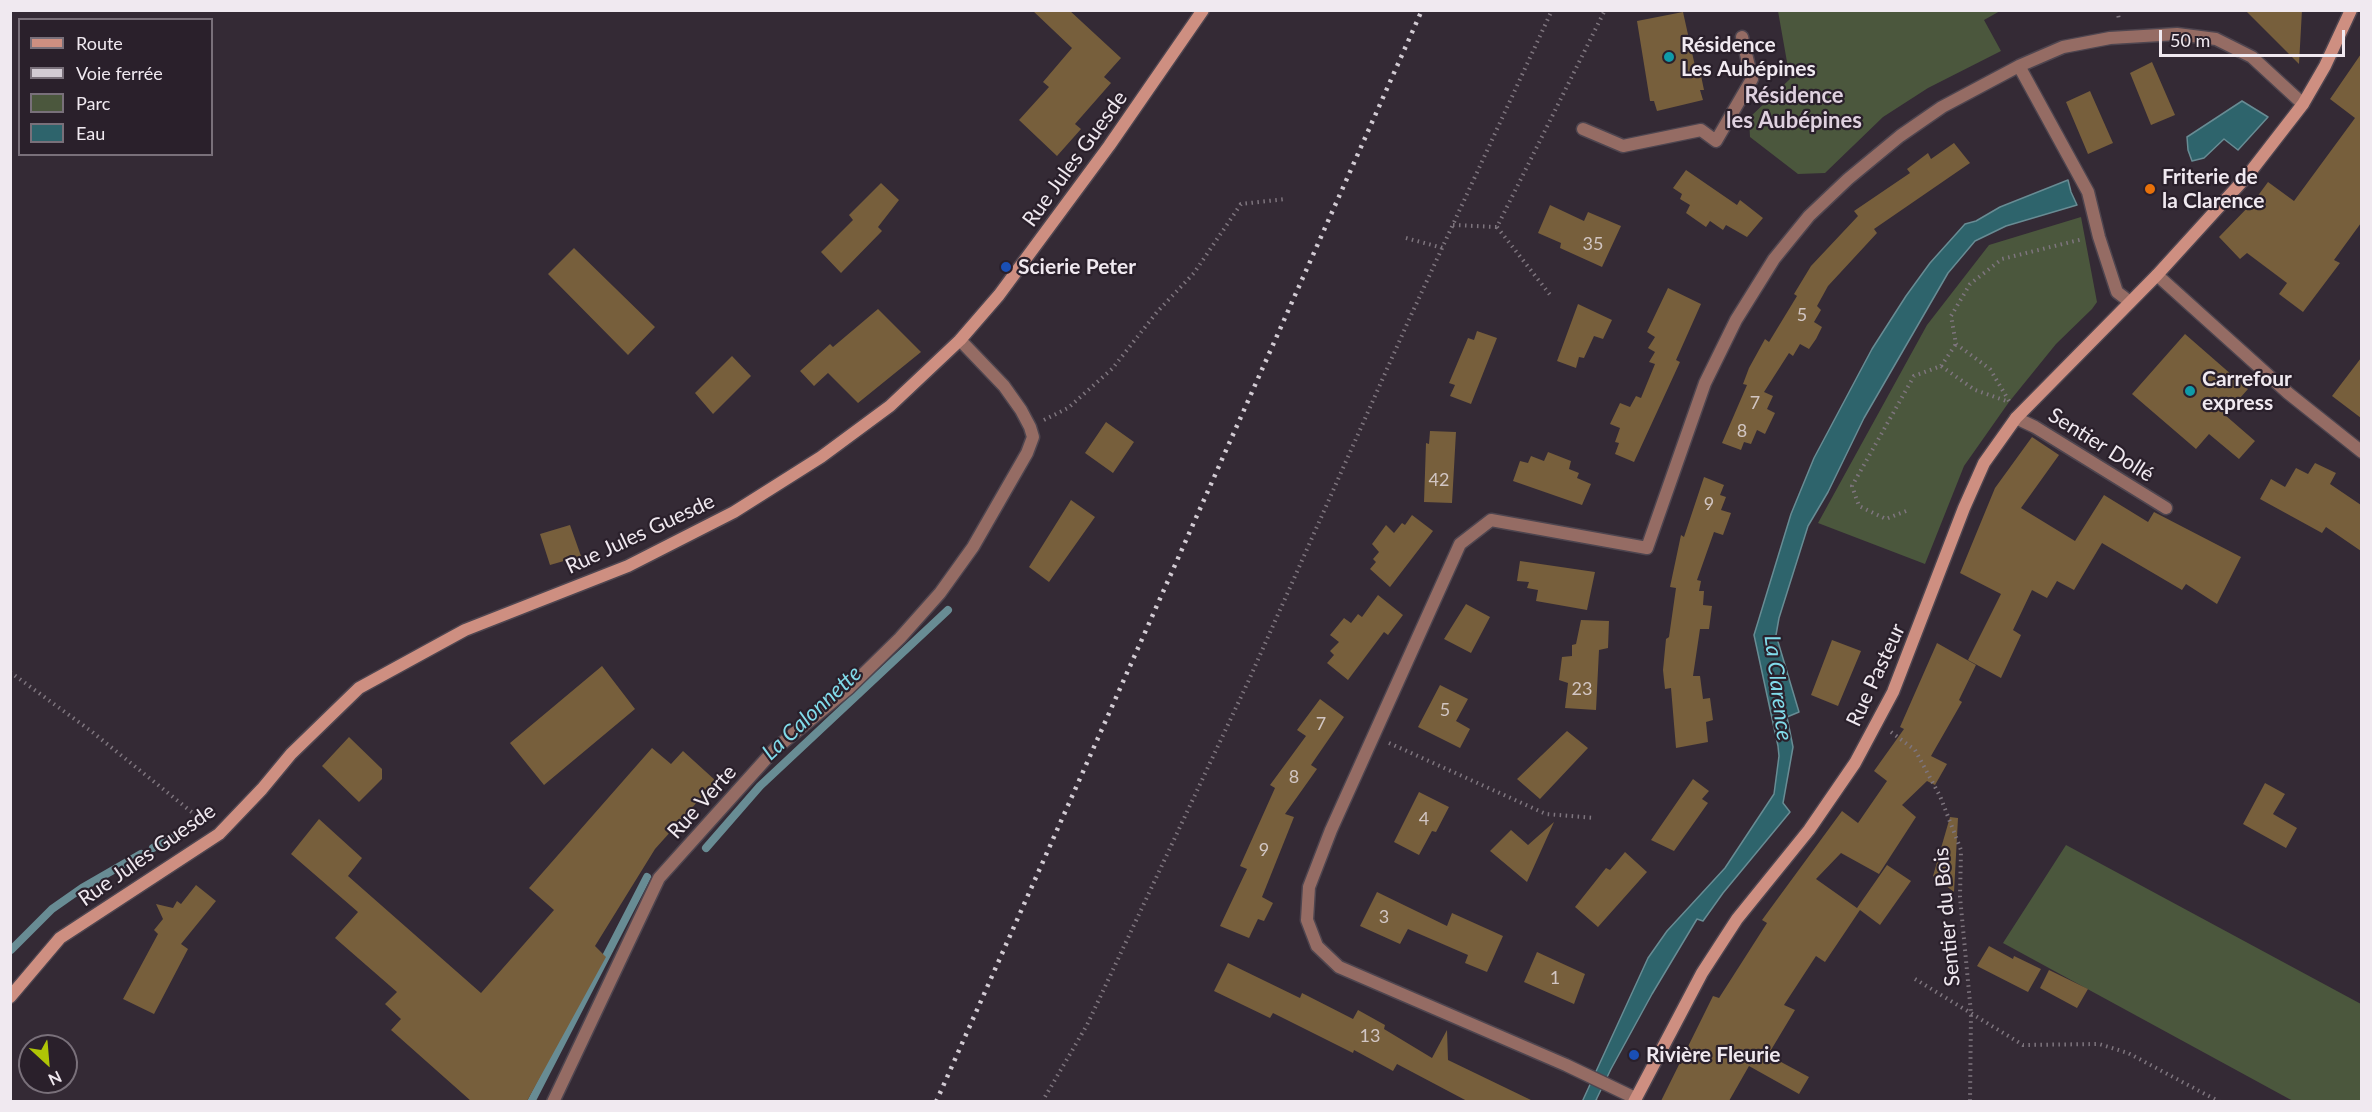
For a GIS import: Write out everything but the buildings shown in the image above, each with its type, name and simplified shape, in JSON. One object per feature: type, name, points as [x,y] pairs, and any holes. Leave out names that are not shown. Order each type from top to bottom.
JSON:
[{"type":"street","name":"Rue Jules Guesde","points":[[10,997],[60,938],[219,834],[262,789],[291,754],[359,688],[465,630],[628,566],[734,512],[821,458],[890,406],[960,340],[1018,270],[1109,146],[1203,10]]},
{"type":"street","name":"Rue Pasteur","points":[[1634,1100],[1701,973],[1737,919],[1809,830],[1855,763],[1893,692],[1964,508],[1984,463],[2016,418],[2157,275],[2229,198],[2303,104],[2325,66],[2351,10]]},
{"type":"street","points":[[1634,1100],[1612,1086],[1339,967],[1317,946],[1306,920],[1308,887],[1331,830],[1460,544],[1491,520],[1647,548],[1705,383],[1736,320],[1774,259],[1809,216],[1848,179],[1900,136],[1942,107],[2019,66],[2063,48],[2110,38],[2177,34],[2216,39],[2252,57],[2303,104]]},
{"type":"street","points":[[1583,129],[1623,146],[1701,130],[1716,141],[1752,79],[1742,37]]},
{"type":"street","points":[[2019,66],[2088,192],[2099,237],[2117,292],[2130,302]]},
{"type":"street","points":[[2157,275],[2288,393],[2361,452]]},
{"type":"street","points":[[960,340],[1004,386],[1030,427]]},
{"type":"street","name":"Sentier Dollé","points":[[2016,418],[2035,427],[2166,508]]},
{"type":"street","name":"Rue Verte","points":[[553,1101],[659,878],[775,749],[849,688],[900,638],[940,593],[972,547],[1013,480],[1033,437],[1030,427]]},
{"type":"path","points":[[1042,1101],[1087,1025],[1238,704],[1552,10]]},
{"type":"path","points":[[1497,226],[1605,10]]},
{"type":"path","points":[[1030,427],[1068,408],[1112,369],[1157,312],[1194,273],[1241,204],[1286,199]]},
{"type":"path","points":[[1453,225],[1497,226]]},
{"type":"path","points":[[1497,226],[1551,296]]},
{"type":"path","points":[[1941,366],[1975,390],[2009,402],[1990,369],[1956,344],[1951,316],[1970,284],[2002,259],[2099,237]]},
{"type":"path","points":[[1407,238],[1443,248]]},
{"type":"path","points":[[1906,511],[1886,519],[1859,506],[1852,486],[1914,376],[1941,366],[1956,344]]},
{"type":"path","points":[[10,672],[92,731],[219,834]]},
{"type":"path","name":"Sentier du Bois","points":[[1877,722],[1915,750],[1940,796],[1961,850],[1959,897],[1971,1012],[1970,1101]]},
{"type":"path","points":[[1374,736],[1546,814],[1595,818]]},
{"type":"path","points":[[1915,979],[2023,1045],[2099,1044],[2127,1053],[2220,1101]]},
{"type":"green space","points":[[1778,11],[2000,11],[1984,20],[2001,51],[1928,88],[1883,117],[1825,173],[1798,174],[1750,137],[1749,118],[1790,79]]},
{"type":"green space","points":[[2081,217],[2097,302],[2056,344],[2009,402],[1964,466],[1925,564],[1818,523],[1927,325],[1989,245]]},
{"type":"green space","points":[[2066,845],[2361,1004],[2361,1101],[2293,1101],[2003,943]]},
{"type":"water","points":[[2242,101],[2268,117],[2238,150],[2224,139],[2204,158],[2192,161],[2187,137]]},
{"type":"water","name":"La Clarence","points":[[2068,180],[2077,205],[2006,226],[1975,241],[1948,273],[1864,418],[1828,492],[1808,526],[1779,618],[1776,635],[1799,712],[1787,717],[1793,747],[1783,803],[1790,812],[1723,893],[1703,921],[1697,919],[1611,1069],[1596,1100],[1598,1101],[1582,1102],[1648,958],[1667,931],[1725,868],[1774,794],[1779,756],[1778,746],[1754,635],[1791,514],[1814,458],[1872,349],[1906,296],[1930,263],[1965,224],[1976,221],[2000,207]]},
{"type":"waterway","name":"La Calonnette","points":[[706,848],[760,786],[948,610]]},
{"type":"waterway","points":[[153,848],[170,838]]},
{"type":"waterway","points":[[11,950],[52,909],[82,888],[141,854]]},
{"type":"waterway","name":"La Calonnette","points":[[531,1102],[647,877]]},
{"type":"railway","points":[[936,1102],[1422,10]]},
{"type":"place","name":"Résidence Les Aubépines","points":[[1669,57]]},
{"type":"place","name":"Friterie de la Clarence","points":[[2150,189]]},
{"type":"place","name":"Scierie Peter","points":[[1006,267]]},
{"type":"place","name":"Carrefour express","points":[[2190,391]]},
{"type":"place","name":"Rivière Fleurie","points":[[1634,1055]]},
{"type":"district","name":"Résidence les Aubépines","points":[[1794,108]]}]
